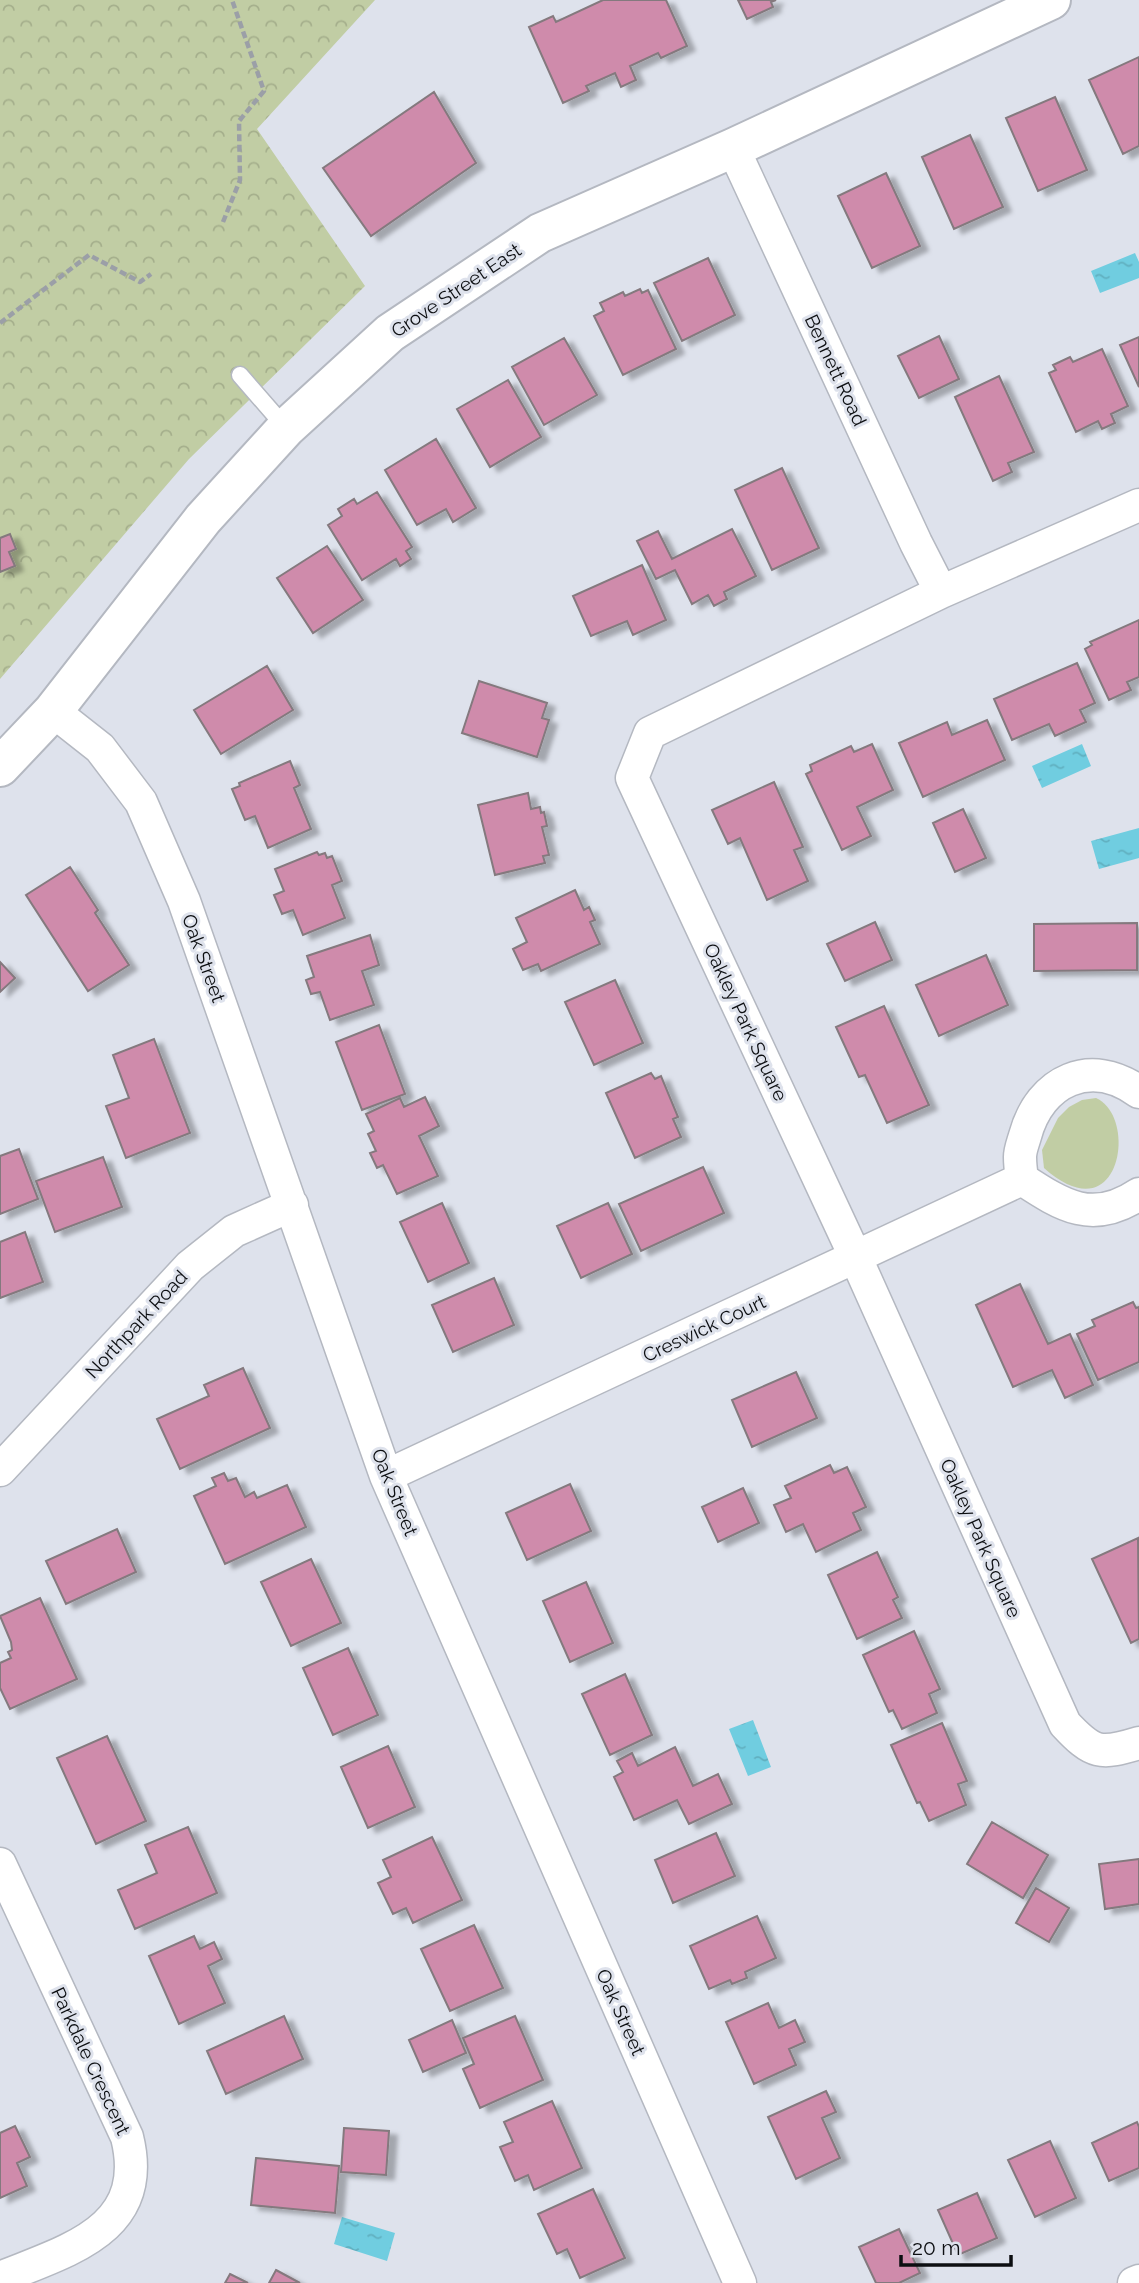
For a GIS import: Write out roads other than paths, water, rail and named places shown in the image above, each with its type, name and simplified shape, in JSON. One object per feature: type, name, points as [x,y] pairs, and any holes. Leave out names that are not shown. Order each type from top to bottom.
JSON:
[{"type":"street","name":"Grove Street East","points":[[0,767],[53,711],[203,519],[286,428],[390,333],[534,236],[733,148],[1051,0]]},
{"type":"street","name":"Bennett Road","points":[[733,148],[910,531],[941,592]]},
{"type":"street","name":"Oakley Park Square","points":[[1139,505],[941,592],[650,733],[632,778],[855,1256],[1065,1724],[1081,1742],[1099,1751],[1116,1750],[1139,1743]]},
{"type":"street","name":"Oak Street","points":[[53,711],[100,748],[141,802],[184,901],[387,1476],[740,2283]]},
{"type":"street","points":[[1139,1092],[1126,1083],[1106,1076],[1085,1075],[1064,1081],[1047,1093],[1034,1110],[1020,1156],[1022,1179],[1062,1203],[1082,1210],[1103,1210],[1124,1204],[1139,1194]]},
{"type":"street","name":"Creswick Court","points":[[387,1476],[1022,1179]]},
{"type":"street","name":"Northpark Road","points":[[0,1470],[190,1266],[234,1231],[292,1205]]},
{"type":"street","name":"Parkdale Crescent","points":[[0,1864],[127,2137],[133,2160],[130,2188],[117,2214],[94,2237],[0,2278]]},
{"type":"street","points":[[1134,2283],[1139,2280]]},
{"type":"lane","points":[[240,375],[286,428]]},
{"type":"water","points":[[1135,253],[1139,262],[1139,278],[1100,293],[1091,271]]},
{"type":"water","points":[[1082,744],[1091,766],[1042,788],[1032,766]]},
{"type":"water","points":[[1139,828],[1139,858],[1099,869],[1091,841]]},
{"type":"water","points":[[753,1720],[771,1767],[748,1776],[729,1729]]},
{"type":"water","points":[[342,2217],[395,2233],[387,2261],[334,2244]]}]
